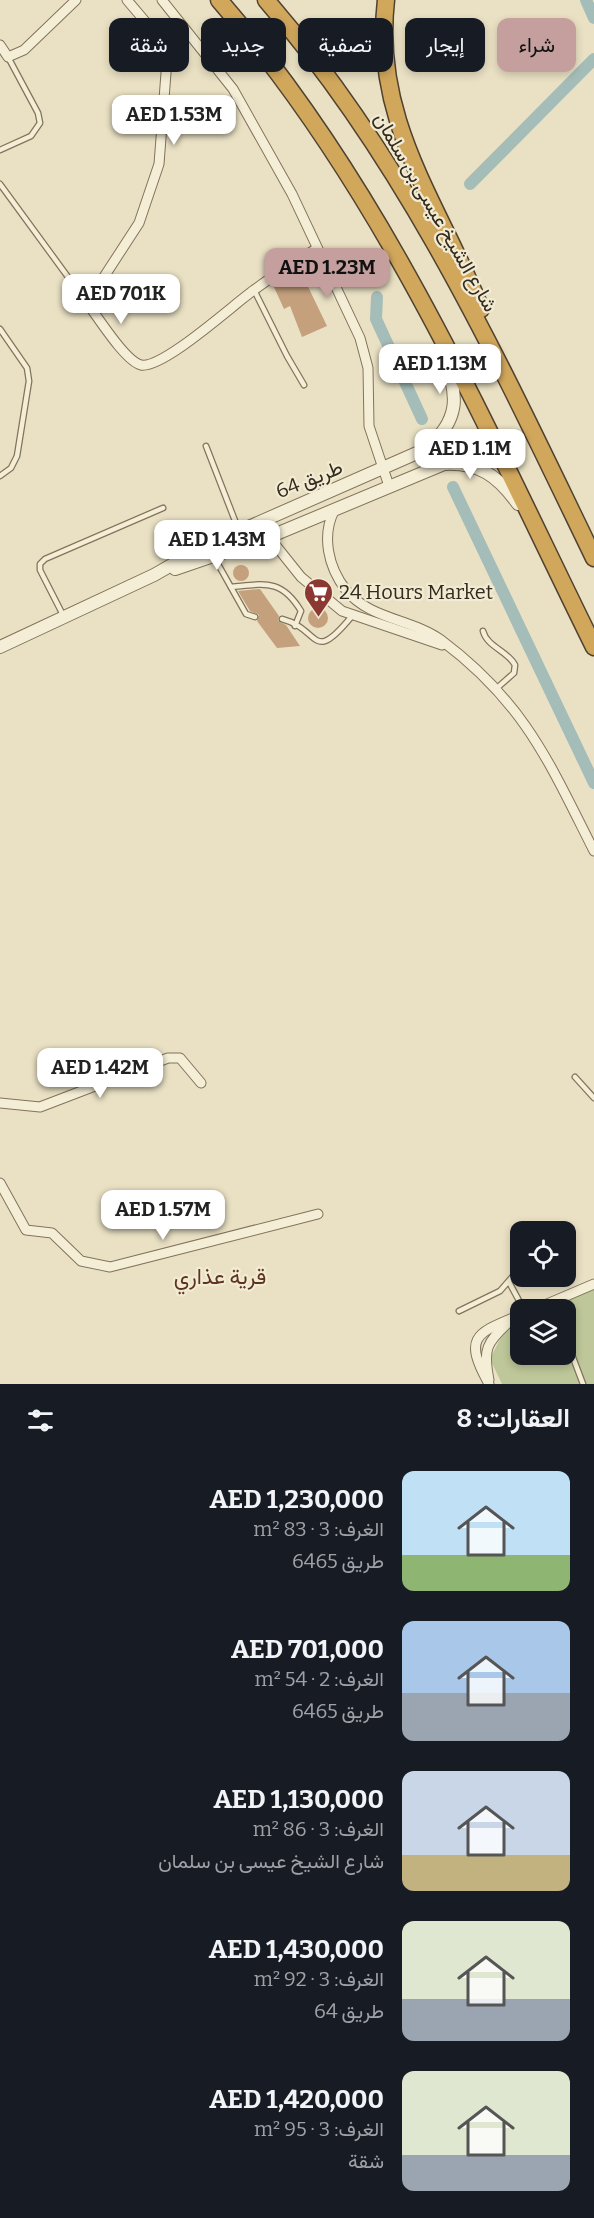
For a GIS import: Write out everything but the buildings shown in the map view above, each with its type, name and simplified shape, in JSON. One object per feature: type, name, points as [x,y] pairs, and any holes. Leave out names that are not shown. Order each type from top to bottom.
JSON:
[{"type":"highway","points":[[219,0],[257,44],[356,183],[422,300],[594,647]]},
{"type":"highway","name":"شارع الشيخ عيسى بن سلمان","points":[[266,0],[336,87],[382,156],[439,250],[502,369],[594,558]]},
{"type":"highway","points":[[386,1],[388,78],[406,150],[461,263],[502,369]]},
{"type":"street","points":[[0,45],[8,57],[24,50],[76,0]]},
{"type":"street","points":[[127,0],[155,33],[167,60],[159,164],[139,223],[87,303],[128,357],[142,365],[161,360],[254,290],[316,249]]},
{"type":"street","points":[[162,0],[234,89],[292,194],[365,352],[368,368],[367,414],[389,486]]},
{"type":"street","name":"طريق 64","points":[[0,647],[154,575],[239,531],[383,470],[426,449],[447,427],[456,399],[453,380],[422,300]]},
{"type":"street","name":"طريق 64","points":[[154,575],[269,537],[444,464],[460,463],[476,466],[503,483],[535,527]]},
{"type":"street","points":[[335,509],[328,528],[329,556],[339,580],[361,604],[430,634],[498,688],[540,744],[594,851]]},
{"type":"street","points":[[261,521],[285,559],[311,586],[352,616],[450,648]]},
{"type":"street","points":[[352,616],[361,604]]},
{"type":"street","points":[[0,1103],[40,1107],[168,1058],[180,1058],[201,1083]]},
{"type":"street","points":[[0,1183],[14,1213],[26,1230],[52,1233],[81,1261],[110,1268],[318,1214]]},
{"type":"street","points":[[565,1299],[594,1284]]},
{"type":"street","points":[[490,1384],[475,1355],[476,1343],[489,1327],[510,1319]]},
{"type":"lane","points":[[0,150],[31,136],[39,123],[38,114],[8,57]]},
{"type":"lane","points":[[0,184],[87,303]]},
{"type":"lane","points":[[254,290],[304,385]]},
{"type":"lane","points":[[0,329],[27,368],[29,381],[17,456],[11,468],[0,476]]},
{"type":"lane","points":[[206,446],[239,531]]},
{"type":"lane","points":[[64,617],[40,570],[40,564],[45,559],[163,508]]},
{"type":"lane","points":[[214,556],[246,614],[255,617]]},
{"type":"lane","points":[[231,587],[271,584],[278,586],[301,611],[295,626]]},
{"type":"lane","points":[[282,619],[312,639],[324,642],[335,636],[352,616]]},
{"type":"lane","points":[[483,632],[485,638],[511,658],[515,665],[514,673],[498,688]]},
{"type":"lane","points":[[576,1077],[594,1098]]},
{"type":"lane","points":[[459,1311],[500,1291],[509,1282],[518,1299]]},
{"type":"lane","points":[[576,1365],[583,1384]]},
{"type":"green space","points":[[594,1288],[594,1384],[502,1384],[490,1359],[505,1329],[510,1327],[510,1365],[576,1365],[576,1299],[569,1299]]},
{"type":"waterway","points":[[586,0],[594,18]]},
{"type":"waterway","points":[[470,184],[594,59]]},
{"type":"waterway","points":[[377,297],[376,319],[422,419]]},
{"type":"waterway","points":[[453,487],[594,783]]},
{"type":"place","name":"24 Hours Market","points":[[318,618]]},
{"type":"district","name":"قرية عذاري","points":[[220,1276]]}]
